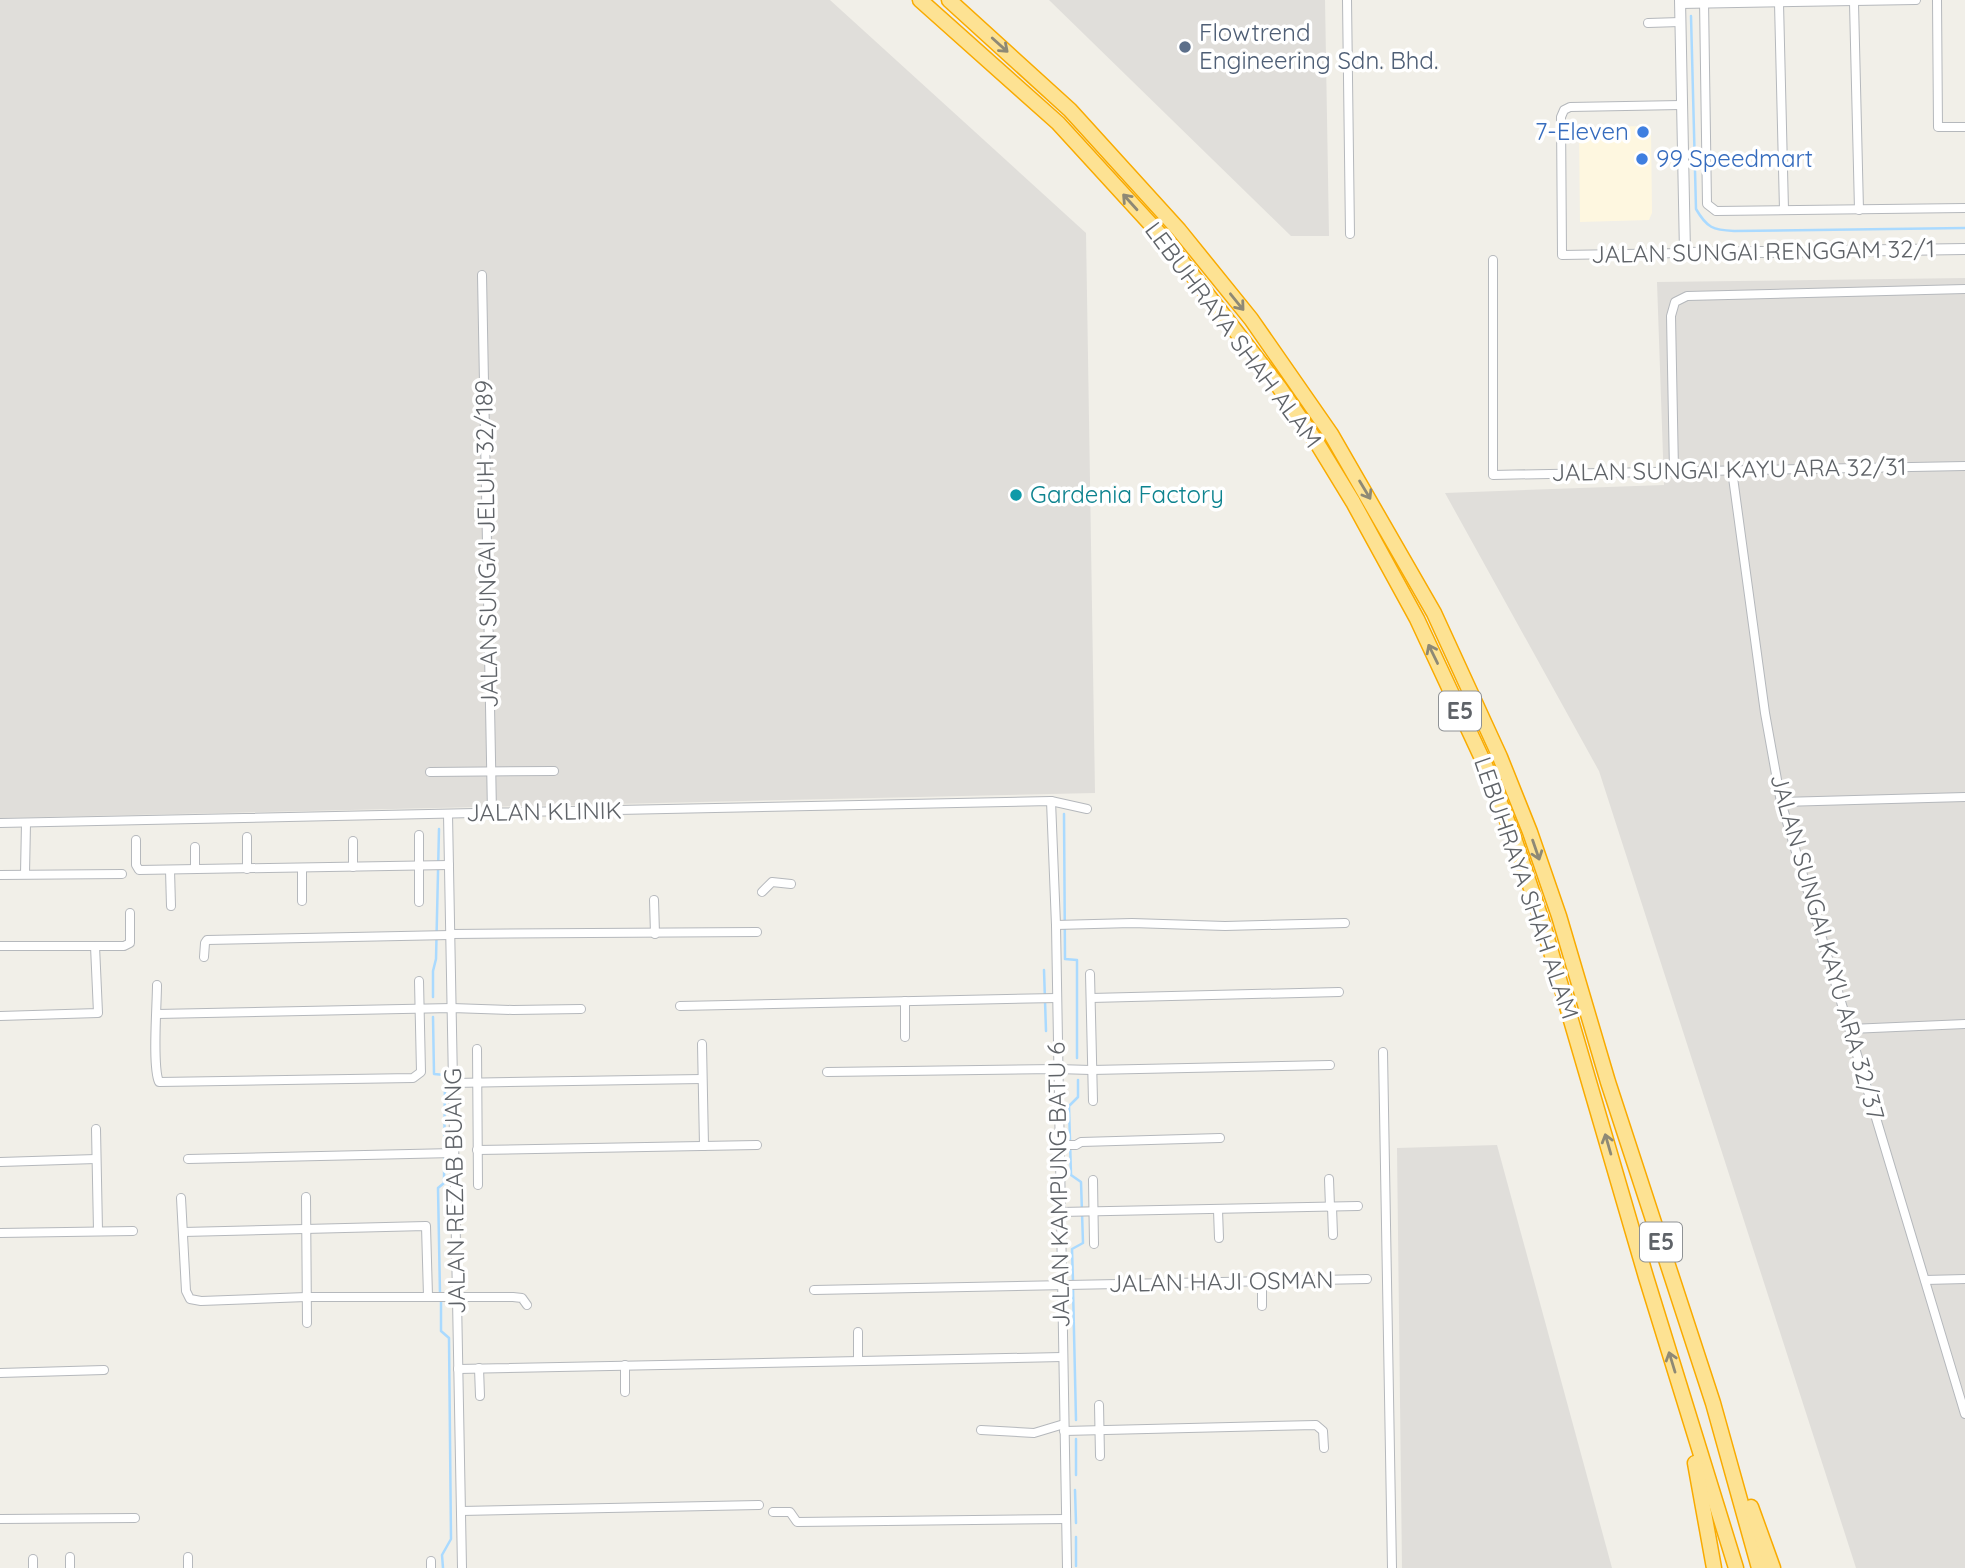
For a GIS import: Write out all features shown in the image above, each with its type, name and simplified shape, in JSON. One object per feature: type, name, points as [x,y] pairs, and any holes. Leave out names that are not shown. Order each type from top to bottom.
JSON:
[{"type":"highway","name":"LEBUHRAYA SHAH ALAM","points":[[920,0],[1058,123],[1166,241],[1279,387],[1353,502],[1416,619],[1485,765],[1514,838],[1568,1006],[1679,1386],[1736,1568]]},
{"type":"highway","name":"LEBUHRAYA SHAH ALAM","points":[[949,0],[1070,110],[1179,230],[1251,320],[1331,434],[1434,612],[1465,676],[1530,832],[1559,916],[1608,1082],[1713,1403],[1759,1568]]},
{"type":"highway","points":[[1679,1386],[1714,1568]]},
{"type":"highway","points":[[1713,1403],[1773,1568]]},
{"type":"street","points":[[1346,0],[1350,234]]},
{"type":"street","points":[[1685,253],[1680,2],[1854,3],[1916,0]]},
{"type":"street","points":[[1937,0],[1938,127],[1965,127]]},
{"type":"street","points":[[1704,1],[1707,204],[1710,209],[1965,208]]},
{"type":"street","points":[[1779,3],[1784,210]]},
{"type":"street","points":[[1854,3],[1859,210]]},
{"type":"street","points":[[1648,23],[1680,22]]},
{"type":"street","name":"JALAN SUNGAI RENGGAM 32/1","points":[[1681,105],[1570,107],[1564,110],[1561,117],[1562,255],[1965,249]]},
{"type":"street","name":"JALAN SUNGAI KAYU ARA 32/31","points":[[1493,260],[1493,475],[1965,466]]},
{"type":"street","name":"JALAN SUNGAI JELUH 32/189","points":[[482,275],[492,813]]},
{"type":"street","points":[[1674,471],[1671,316],[1675,302],[1687,296],[1965,289]]},
{"type":"street","name":"JALAN SUNGAI KAYU ARA 32/37","points":[[1732,470],[1765,713],[1781,802],[1965,1414]]},
{"type":"street","points":[[430,772],[554,771]]},
{"type":"street","points":[[1781,802],[1965,797]]},
{"type":"street","name":"JALAN KLINIK","points":[[0,823],[1051,801],[1087,809]]},
{"type":"street","name":"JALAN KAMPUNG BATU 6","points":[[1051,801],[1056,925],[1050,998],[1057,1069],[1067,1568]]},
{"type":"street","name":"JALAN REZAB BUANG","points":[[448,814],[444,866],[444,935],[452,1008],[453,1083],[445,1153],[457,1297],[462,1568]]},
{"type":"street","points":[[25,874],[26,823]]},
{"type":"street","points":[[419,835],[419,902]]},
{"type":"street","points":[[247,837],[247,869]]},
{"type":"street","points":[[136,840],[136,865],[139,870],[444,866]]},
{"type":"street","points":[[353,841],[353,867]]},
{"type":"street","points":[[195,847],[195,869]]},
{"type":"street","points":[[302,868],[302,901]]},
{"type":"street","points":[[170,870],[171,906]]},
{"type":"street","points":[[0,875],[121,874]]},
{"type":"street","points":[[762,892],[772,882],[791,884]]},
{"type":"street","points":[[654,900],[655,933]]},
{"type":"street","points":[[0,946],[124,946],[130,943],[130,913]]},
{"type":"street","points":[[1056,925],[1132,923],[1225,926],[1345,923]]},
{"type":"street","points":[[204,957],[207,940],[757,932]]},
{"type":"street","points":[[0,1016],[98,1013],[95,946]]},
{"type":"street","points":[[1090,974],[1093,1101]]},
{"type":"street","points":[[157,985],[159,1082],[353,1080],[414,1078],[421,1072],[419,981]]},
{"type":"street","points":[[1091,998],[1339,992]]},
{"type":"street","points":[[680,1006],[1050,998]]},
{"type":"street","points":[[905,1001],[905,1037]]},
{"type":"street","points":[[157,1014],[452,1008],[581,1009]]},
{"type":"street","points":[[1850,1029],[1965,1024]]},
{"type":"street","points":[[702,1044],[705,1146]]},
{"type":"street","points":[[477,1049],[478,1185]]},
{"type":"street","points":[[1383,1052],[1392,1568]]},
{"type":"street","points":[[827,1072],[1330,1065]]},
{"type":"street","points":[[453,1083],[702,1079]]},
{"type":"street","points":[[96,1129],[98,1231]]},
{"type":"street","points":[[1058,1145],[1220,1138]]},
{"type":"street","points":[[477,1150],[757,1145]]},
{"type":"street","points":[[188,1159],[445,1153]]},
{"type":"street","points":[[0,1162],[96,1159]]},
{"type":"street","points":[[1329,1179],[1332,1235]]},
{"type":"street","points":[[1093,1180],[1089,1213],[1094,1244]]},
{"type":"street","points":[[306,1197],[307,1324]]},
{"type":"street","points":[[181,1198],[186,1291],[190,1299],[513,1297],[522,1298],[527,1305]]},
{"type":"street","points":[[1059,1212],[1358,1206]]},
{"type":"street","points":[[1218,1210],[1219,1238]]},
{"type":"street","points":[[183,1231],[426,1226],[431,1296]]},
{"type":"street","points":[[0,1233],[133,1231]]},
{"type":"street","name":"JALAN HAJI OSMAN","points":[[814,1290],[952,1290],[1367,1279]]},
{"type":"street","points":[[1925,1280],[1965,1279]]},
{"type":"street","points":[[1262,1282],[1262,1306]]},
{"type":"street","points":[[858,1332],[858,1362]]},
{"type":"street","points":[[458,1369],[1062,1357]]},
{"type":"street","points":[[625,1365],[625,1392]]},
{"type":"street","points":[[479,1368],[480,1396]]},
{"type":"street","points":[[0,1373],[104,1370]]},
{"type":"street","points":[[1099,1405],[1100,1456]]},
{"type":"street","points":[[981,1430],[1034,1433],[1064,1428],[1099,1430],[1315,1425],[1323,1431],[1324,1448]]},
{"type":"street","points":[[461,1511],[759,1505]]},
{"type":"street","points":[[773,1512],[790,1512],[797,1522],[1066,1519]]},
{"type":"street","points":[[0,1519],[135,1518]]},
{"type":"street","points":[[70,1557],[70,1568]]},
{"type":"street","points":[[188,1557],[188,1568]]},
{"type":"shaded area","points":[[0,0],[830,0],[1086,233],[1095,793],[0,818]]},
{"type":"shaded area","points":[[1049,0],[1325,0],[1329,236],[1291,236]]},
{"type":"shaded area","points":[[1649,126],[1652,213],[1649,220],[1580,222],[1579,127]]},
{"type":"shaded area","points":[[1965,278],[1965,1568],[1856,1568],[1599,771],[1445,493],[1664,485],[1657,282]]},
{"type":"shaded area","points":[[1497,1145],[1612,1568],[1402,1568],[1397,1148]]},
{"type":"waterway","points":[[1691,16],[1696,209],[1707,224],[1716,229],[1734,231],[1965,228]]},
{"type":"waterway","points":[[1064,814],[1065,959],[1077,960],[1077,1058]]},
{"type":"waterway","points":[[433,997],[439,829]]},
{"type":"waterway","points":[[1044,970],[1046,1031]]},
{"type":"waterway","points":[[433,1017],[434,1074],[445,1075],[444,1183],[438,1188],[440,1294]]},
{"type":"waterway","points":[[1073,1282],[1072,1249],[1083,1243],[1081,1182],[1071,1175],[1069,1106],[1078,1097],[1078,1080]]},
{"type":"waterway","points":[[1073,1288],[1076,1420]]},
{"type":"waterway","points":[[441,1300],[441,1331],[449,1338],[451,1539],[442,1555],[443,1568]]},
{"type":"waterway","points":[[1076,1439],[1076,1475]]},
{"type":"waterway","points":[[1075,1490],[1076,1523]]},
{"type":"waterway","points":[[1076,1537],[1076,1566]]},
{"type":"place","name":"Flowtrend Engineering Sdn. Bhd.","points":[[1185,47]]},
{"type":"place","name":"7-Eleven","points":[[1643,132]]},
{"type":"place","name":"99 Speedmart","points":[[1642,159]]},
{"type":"place","name":"Gardenia Factory","points":[[1016,495]]}]
